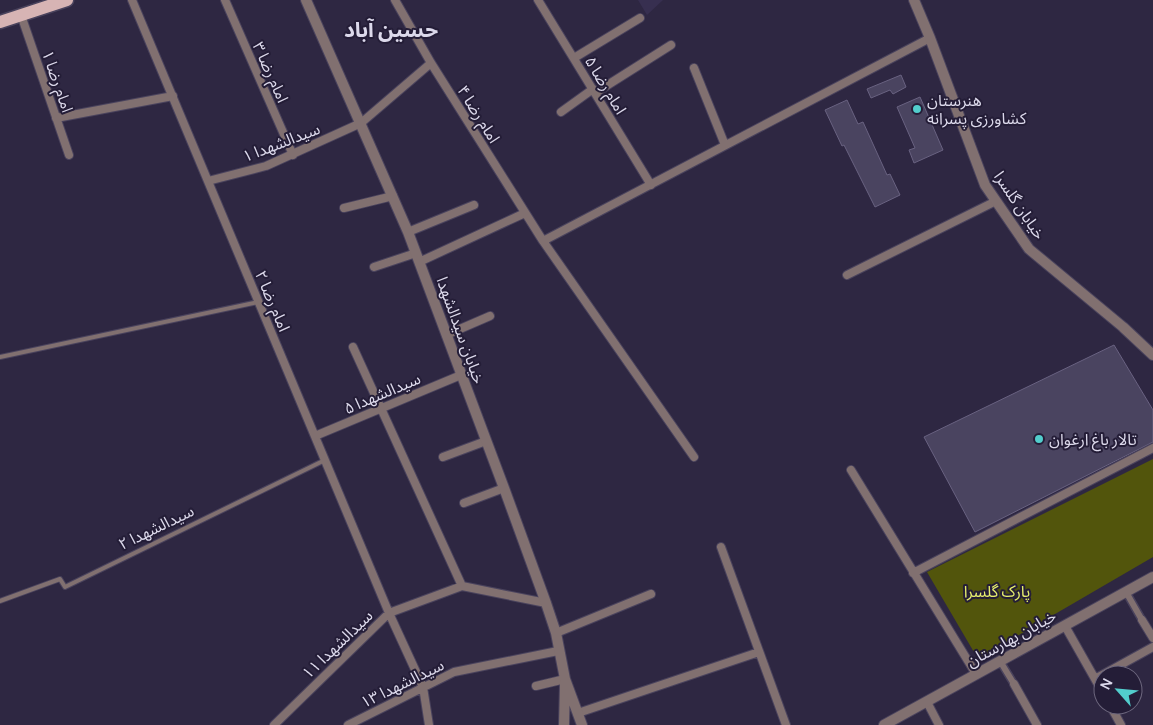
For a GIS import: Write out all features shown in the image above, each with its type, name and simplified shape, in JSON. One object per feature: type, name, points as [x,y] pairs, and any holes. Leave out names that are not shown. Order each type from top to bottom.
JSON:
[{"type":"main road","points":[[0,22],[21,15],[46,3],[67,0]]},
{"type":"street","name":"امام رضا ۲","points":[[132,0],[389,613],[423,687],[429,725]]},
{"type":"street","name":"امام رضا ۳","points":[[225,0],[293,155]]},
{"type":"street","name":"خیابان سیدالشهدا","points":[[306,0],[393,196],[418,258],[546,603],[556,632],[558,651],[565,679]]},
{"type":"street","name":"امام رضا ۴","points":[[395,0],[430,63],[543,241],[694,457]]},
{"type":"street","name":"امام رضا ۵","points":[[538,0],[651,184]]},
{"type":"street","name":"خیابان گلسرا","points":[[914,0],[985,185],[1029,249],[1123,327],[1153,355]]},
{"type":"street","name":"امام رضا ۱","points":[[21,15],[69,155]]},
{"type":"street","points":[[574,58],[640,18]]},
{"type":"street","points":[[543,241],[930,38]]},
{"type":"street","points":[[560,112],[671,45]]},
{"type":"street","points":[[361,123],[430,63]]},
{"type":"street","points":[[694,68],[725,145]]},
{"type":"street","points":[[56,118],[173,96]]},
{"type":"street","name":"سیدالشهدا ۱","points":[[208,181],[266,166],[361,123]]},
{"type":"street","points":[[344,208],[393,196]]},
{"type":"street","points":[[846,274],[996,201]]},
{"type":"street","points":[[408,232],[474,205]]},
{"type":"street","points":[[374,267],[418,258],[525,213]]},
{"type":"street","points":[[446,335],[490,316]]},
{"type":"street","points":[[353,347],[462,586],[546,603]]},
{"type":"street","name":"سیدالشهدا ۵","points":[[315,436],[461,375]]},
{"type":"street","points":[[444,457],[486,441]]},
{"type":"street","points":[[913,573],[1153,448]]},
{"type":"street","points":[[851,470],[976,674]]},
{"type":"street","points":[[464,503],[504,488]]},
{"type":"street","points":[[721,547],[786,725]]},
{"type":"street","name":"خیابان بهارستان","points":[[884,725],[1153,577]]},
{"type":"street","name":"سیدالشهدا ۱۱","points":[[274,725],[389,613],[462,586]]},
{"type":"street","points":[[1126,592],[1153,638]]},
{"type":"street","points":[[556,632],[650,594]]},
{"type":"street","points":[[1065,626],[1093,675]]},
{"type":"street","points":[[1121,665],[1153,648]]},
{"type":"street","name":"سیدالشهدا ۱۳","points":[[348,725],[454,672],[558,651]]},
{"type":"street","points":[[578,713],[759,652]]},
{"type":"street","points":[[1000,661],[1037,725]]},
{"type":"street","points":[[536,686],[565,679]]},
{"type":"street","points":[[565,679],[582,725]]},
{"type":"street","points":[[561,725],[565,679]]},
{"type":"street","points":[[927,702],[939,725]]},
{"type":"lane","points":[[0,357],[258,302]]},
{"type":"lane","name":"سیدالشهدا ۲","points":[[0,601],[60,579],[65,587],[325,460]]},
{"type":"shaded area","points":[[638,0],[663,0],[647,15]]},
{"type":"green space","name":"پارک گلسرا","points":[[1153,459],[1153,557],[978,659],[927,572]]},
{"type":"building","points":[[901,75],[906,87],[893,94],[890,90],[871,98],[867,89]]},
{"type":"building","points":[[920,97],[943,150],[914,163],[909,150],[915,148],[897,107]]},
{"type":"building","points":[[847,100],[858,124],[863,122],[887,175],[890,174],[900,195],[875,207],[825,110]]},
{"type":"building","name":"تالار باغ ارغوان","points":[[1114,345],[1153,410],[1153,442],[975,532],[924,437]]},
{"type":"place","name":"هنرستان کشاورزی پسرانه","points":[[917,109]]},
{"type":"place","name":"تالار باغ ارغوان","points":[[1039,439]]},
{"type":"district","name":"حسین آباد","points":[[391,30]]}]
